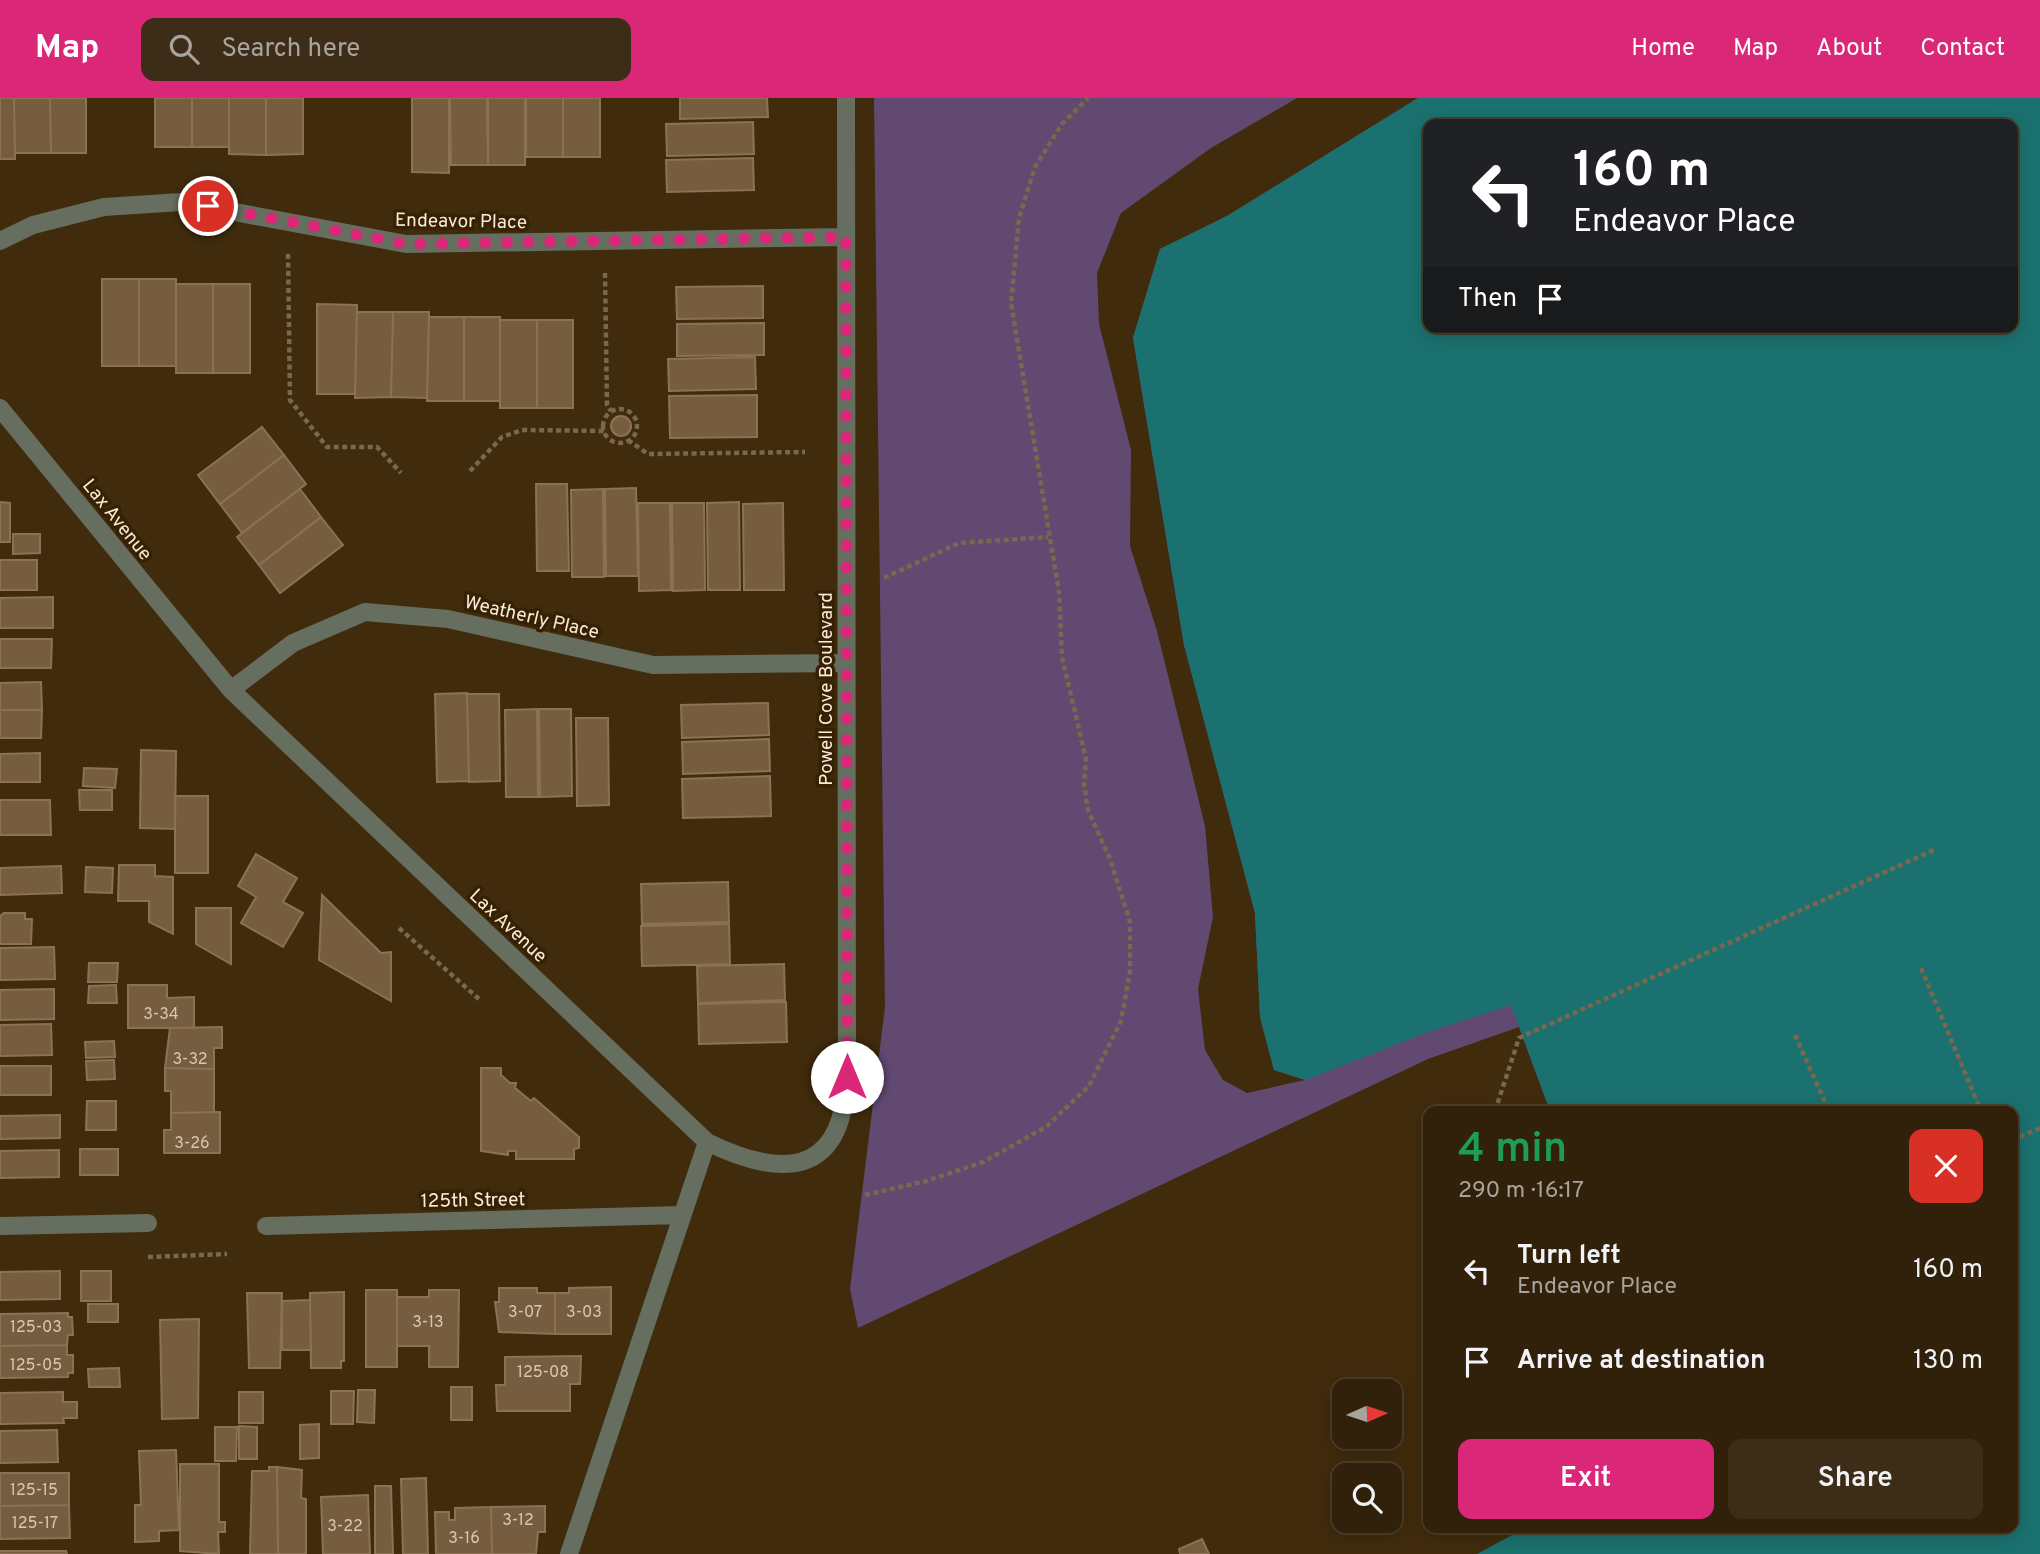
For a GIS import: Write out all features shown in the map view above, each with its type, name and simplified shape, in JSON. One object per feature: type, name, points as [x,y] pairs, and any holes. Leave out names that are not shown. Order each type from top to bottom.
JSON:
[{"type":"street","name":"Powell Cove Boulevard","points":[[707,1142],[744,1160],[791,1165],[820,1154],[840,1122],[847,1077],[846,98]]},
{"type":"street","name":"Endeavor Place","points":[[0,241],[33,225],[104,207],[181,202],[406,244],[846,237]]},
{"type":"street","name":"Lax Avenue","points":[[0,408],[231,690],[707,1142]]},
{"type":"street","name":"Weatherly Place","points":[[231,690],[293,643],[365,612],[448,619],[653,665],[846,663]]},
{"type":"street","points":[[569,1554],[707,1142]]},
{"type":"street","name":"125th Street","points":[[265,1226],[682,1215]]},
{"type":"street","points":[[0,1226],[148,1223]]},
{"type":"path","points":[[865,1195],[926,1181],[984,1162],[1046,1127],[1089,1086],[1121,1021],[1130,972],[1129,922],[1110,859],[1088,810],[1084,784],[1086,759],[1062,657],[1059,592],[1011,303],[1019,218],[1035,167],[1062,124],[1088,98]]},
{"type":"path","points":[[288,254],[290,400],[327,447],[377,447],[401,473]]},
{"type":"path","points":[[605,273],[607,405],[611,411]]},
{"type":"path","points":[[625,410],[636,421],[634,435],[628,440],[614,442],[604,431],[603,424],[611,411],[625,410]]},
{"type":"path","points":[[470,471],[502,437],[522,430],[604,431]]},
{"type":"path","points":[[628,440],[648,454],[805,452]]},
{"type":"path","points":[[884,578],[959,543],[1048,537]]},
{"type":"path","points":[[1497,1106],[1519,1038],[1936,849]]},
{"type":"path","points":[[399,928],[480,999]]},
{"type":"path","points":[[1922,968],[1979,1106]]},
{"type":"path","points":[[1795,1035],[1827,1106]]},
{"type":"path","points":[[2018,1137],[2040,1128]]},
{"type":"path","points":[[148,1257],[227,1254]]},
{"type":"shaded area","points":[[874,98],[1297,98],[1211,148],[1121,213],[1097,273],[1099,324],[1131,450],[1130,546],[1157,631],[1205,826],[1213,917],[1198,989],[1205,1050],[1223,1080],[1247,1093],[1305,1080],[1274,1070],[1260,1017],[1255,913],[1184,645],[1133,338],[1160,249],[1227,216],[1418,98],[1426,119],[1423,119],[1423,333],[1429,333],[1549,1106],[1519,1027],[1428,1059],[858,1328],[850,1289],[885,1007]]},
{"type":"water","points":[[1418,98],[2040,98],[2040,1554],[1477,1554],[1516,1533],[2018,1533],[2018,1106],[1548,1106],[1511,1005],[1428,1032],[1306,1080],[1274,1070],[1260,1017],[1255,913],[1184,645],[1133,338],[1160,249],[1227,216]]},
{"type":"building","points":[[0,98],[14,98],[15,159],[0,159]]},
{"type":"building","points":[[14,98],[50,98],[51,153],[15,153]]},
{"type":"building","points":[[50,98],[86,98],[86,153],[51,153]]},
{"type":"building","points":[[155,98],[192,98],[192,147],[155,147]]},
{"type":"building","points":[[192,98],[229,98],[229,147],[192,147]]},
{"type":"building","points":[[229,98],[266,98],[266,155],[229,154]]},
{"type":"building","points":[[266,98],[303,98],[303,154],[266,155]]},
{"type":"building","points":[[412,98],[449,98],[449,173],[412,172]]},
{"type":"building","points":[[450,98],[487,98],[488,165],[451,165]]},
{"type":"building","points":[[488,98],[525,98],[525,165],[488,165]]},
{"type":"building","points":[[526,98],[563,98],[563,157],[526,157]]},
{"type":"building","points":[[563,98],[600,98],[600,157],[563,157]]},
{"type":"building","points":[[680,98],[767,98],[768,117],[680,119]]},
{"type":"building","points":[[753,122],[754,154],[667,156],[666,124]]},
{"type":"building","points":[[753,158],[754,190],[667,192],[666,160]]},
{"type":"building","points":[[102,279],[139,279],[139,366],[102,366]]},
{"type":"building","points":[[139,279],[176,279],[176,366],[139,366]]},
{"type":"building","points":[[176,284],[213,284],[213,373],[176,373]]},
{"type":"building","points":[[213,284],[250,284],[250,373],[213,373]]},
{"type":"building","points":[[763,286],[763,318],[677,319],[676,287]]},
{"type":"building","points":[[317,304],[357,305],[355,394],[317,394]]},
{"type":"building","points":[[357,312],[393,312],[391,397],[355,398]]},
{"type":"building","points":[[393,312],[429,312],[427,398],[391,397]]},
{"type":"building","points":[[429,317],[464,317],[464,401],[427,401]]},
{"type":"building","points":[[464,317],[500,317],[500,401],[464,401]]},
{"type":"building","points":[[500,320],[537,320],[537,408],[500,408]]},
{"type":"building","points":[[537,320],[573,320],[573,408],[537,408]]},
{"type":"building","points":[[764,323],[764,355],[677,356],[677,324]]},
{"type":"building","points":[[755,357],[756,389],[669,391],[668,359]]},
{"type":"building","points":[[757,395],[757,437],[670,438],[669,396]]},
{"type":"building","points":[[617,416],[625,416],[631,426],[625,436],[617,436],[611,430],[611,422]]},
{"type":"building","points":[[262,427],[284,455],[220,504],[198,475]]},
{"type":"building","points":[[284,455],[306,484],[242,533],[220,504]]},
{"type":"building","points":[[536,484],[567,484],[569,571],[537,571]]},
{"type":"building","points":[[636,488],[638,576],[606,576],[605,489]]},
{"type":"building","points":[[300,489],[321,517],[259,565],[237,537]]},
{"type":"building","points":[[603,489],[604,577],[572,577],[571,490]]},
{"type":"building","points":[[0,502],[10,503],[10,542],[0,542]]},
{"type":"building","points":[[739,502],[740,590],[708,590],[707,503]]},
{"type":"building","points":[[638,503],[670,503],[671,590],[639,591]]},
{"type":"building","points":[[672,503],[704,503],[705,590],[673,591]]},
{"type":"building","points":[[783,503],[784,590],[744,590],[743,504]]},
{"type":"building","points":[[321,517],[343,545],[280,593],[259,565]]},
{"type":"building","points":[[13,534],[40,534],[40,553],[13,554]]},
{"type":"building","points":[[0,560],[37,560],[37,590],[0,590]]},
{"type":"building","points":[[53,597],[53,628],[0,628],[0,598]]},
{"type":"building","points":[[0,639],[52,639],[51,668],[0,668]]},
{"type":"building","points":[[41,682],[42,710],[0,710],[0,683]]},
{"type":"building","points":[[467,693],[469,781],[437,782],[435,694]]},
{"type":"building","points":[[467,694],[499,694],[500,781],[469,782]]},
{"type":"building","points":[[768,703],[769,735],[682,738],[681,705]]},
{"type":"building","points":[[537,709],[538,797],[506,797],[505,710]]},
{"type":"building","points":[[539,709],[571,709],[572,796],[540,797]]},
{"type":"building","points":[[0,710],[42,710],[41,738],[0,738]]},
{"type":"building","points":[[576,718],[608,718],[609,805],[577,806]]},
{"type":"building","points":[[769,739],[770,771],[683,774],[682,742]]},
{"type":"building","points":[[141,750],[176,751],[175,829],[140,828]]},
{"type":"building","points":[[40,753],[40,782],[0,782],[0,754]]},
{"type":"building","points":[[84,768],[117,769],[115,788],[83,786]]},
{"type":"building","points":[[770,776],[771,816],[683,818],[682,779]]},
{"type":"building","points":[[79,790],[112,790],[112,810],[80,810]]},
{"type":"building","points":[[175,796],[208,796],[208,873],[175,873]]},
{"type":"building","points":[[0,800],[50,800],[51,835],[0,835]]},
{"type":"building","points":[[256,854],[297,878],[283,902],[303,913],[283,947],[241,923],[256,897],[238,886]]},
{"type":"building","points":[[119,865],[155,865],[155,876],[173,877],[173,934],[149,922],[149,901],[118,901]]},
{"type":"building","points":[[61,866],[62,893],[0,895],[0,868]]},
{"type":"building","points":[[86,867],[113,868],[112,893],[85,892]]},
{"type":"building","points":[[728,882],[729,922],[642,924],[641,884]]},
{"type":"building","points":[[322,895],[381,953],[391,952],[391,1001],[319,960]]},
{"type":"building","points":[[196,908],[231,908],[231,964],[196,944]]},
{"type":"building","points":[[4,913],[25,913],[25,919],[32,919],[31,944],[0,944],[0,916]]},
{"type":"building","points":[[729,924],[730,964],[642,966],[641,926]]},
{"type":"building","points":[[54,947],[55,979],[0,980],[0,948]]},
{"type":"building","points":[[89,963],[118,963],[117,982],[88,982]]},
{"type":"building","points":[[784,964],[785,1000],[698,1003],[697,966]]},
{"type":"building","points":[[116,985],[117,1003],[88,1003],[89,986]]},
{"type":"building","points":[[128,985],[167,985],[167,998],[194,997],[194,1028],[128,1028]]},
{"type":"building","points":[[54,989],[54,1019],[0,1020],[0,990]]},
{"type":"building","points":[[786,1002],[787,1042],[699,1044],[698,1004]]},
{"type":"building","points":[[51,1024],[52,1055],[0,1056],[0,1025]]},
{"type":"building","points":[[222,1027],[222,1048],[214,1048],[214,1069],[165,1068],[170,1028]]},
{"type":"building","points":[[114,1041],[115,1057],[86,1058],[85,1042]]},
{"type":"building","points":[[114,1060],[115,1079],[87,1080],[86,1061]]},
{"type":"building","points":[[0,1066],[51,1066],[51,1095],[0,1095]]},
{"type":"building","points":[[165,1068],[214,1069],[214,1112],[171,1113],[171,1091],[165,1091]]},
{"type":"building","points":[[481,1068],[501,1068],[501,1075],[510,1083],[516,1083],[515,1088],[531,1101],[534,1098],[579,1137],[579,1148],[574,1149],[574,1159],[516,1159],[516,1151],[508,1151],[508,1155],[481,1151]]},
{"type":"building","points":[[87,1101],[116,1101],[116,1130],[86,1130]]},
{"type":"building","points":[[220,1112],[220,1153],[164,1153],[164,1130],[171,1130],[171,1113]]},
{"type":"building","points":[[60,1115],[60,1138],[0,1139],[0,1116]]},
{"type":"building","points":[[80,1149],[118,1149],[118,1175],[80,1175]]},
{"type":"building","points":[[59,1150],[59,1177],[0,1178],[0,1151]]},
{"type":"building","points":[[60,1271],[60,1299],[0,1300],[0,1272]]},
{"type":"building","points":[[81,1271],[111,1271],[111,1301],[81,1301]]},
{"type":"building","points":[[611,1287],[611,1334],[555,1334],[555,1293],[569,1293],[569,1288]]},
{"type":"building","points":[[499,1288],[537,1288],[537,1293],[555,1293],[555,1334],[499,1332],[495,1302],[499,1302]]},
{"type":"building","points":[[366,1290],[397,1290],[397,1367],[366,1367]]},
{"type":"building","points":[[429,1290],[459,1290],[458,1367],[429,1367],[429,1346],[397,1346],[397,1297],[429,1297]]},
{"type":"building","points":[[344,1292],[344,1361],[341,1361],[341,1368],[311,1368],[310,1293]]},
{"type":"building","points":[[247,1293],[282,1293],[280,1368],[249,1368]]},
{"type":"building","points":[[310,1300],[311,1350],[282,1350],[282,1301]]},
{"type":"building","points":[[88,1304],[118,1304],[118,1322],[88,1322]]},
{"type":"building","points":[[68,1313],[68,1317],[72,1317],[73,1335],[68,1335],[67,1345],[0,1346],[0,1314]]},
{"type":"building","points":[[199,1319],[198,1418],[162,1419],[160,1320]]},
{"type":"building","points":[[67,1345],[67,1355],[73,1355],[73,1373],[68,1373],[68,1377],[0,1378],[0,1346]]},
{"type":"building","points":[[581,1356],[580,1384],[570,1384],[570,1411],[497,1411],[496,1385],[505,1385],[505,1357]]},
{"type":"building","points":[[119,1368],[120,1387],[89,1387],[88,1369]]},
{"type":"building","points":[[451,1387],[472,1387],[472,1420],[451,1420]]},
{"type":"building","points":[[358,1390],[375,1390],[374,1423],[357,1422]]},
{"type":"building","points":[[331,1391],[354,1391],[353,1424],[331,1424]]},
{"type":"building","points":[[63,1392],[63,1402],[77,1402],[77,1418],[63,1418],[64,1423],[0,1424],[0,1393]]},
{"type":"building","points":[[239,1392],[263,1392],[263,1423],[239,1423]]},
{"type":"building","points":[[319,1424],[319,1458],[300,1459],[300,1425]]},
{"type":"building","points":[[239,1426],[257,1427],[257,1459],[239,1459]]},
{"type":"building","points":[[215,1427],[237,1427],[236,1461],[215,1461]]},
{"type":"building","points":[[57,1430],[58,1462],[0,1463],[0,1431]]},
{"type":"building","points":[[176,1450],[179,1530],[159,1531],[159,1541],[135,1542],[135,1505],[141,1505],[139,1451]]},
{"type":"building","points":[[180,1464],[219,1464],[219,1522],[225,1522],[225,1532],[218,1532],[219,1554],[180,1551]]},
{"type":"building","points":[[269,1467],[277,1467],[278,1554],[250,1554],[252,1471],[269,1471]]},
{"type":"building","points":[[277,1467],[302,1470],[301,1498],[306,1499],[306,1554],[278,1554]]},
{"type":"building","points":[[0,1473],[69,1473],[69,1505],[0,1506]]},
{"type":"building","points":[[426,1478],[428,1554],[403,1554],[401,1479]]},
{"type":"building","points":[[375,1486],[391,1486],[393,1554],[375,1554]]},
{"type":"building","points":[[368,1495],[370,1554],[323,1554],[321,1497]]},
{"type":"building","points":[[69,1505],[70,1538],[0,1539],[0,1506]]},
{"type":"building","points":[[545,1506],[545,1532],[538,1532],[536,1554],[492,1554],[491,1507]]},
{"type":"building","points":[[491,1507],[492,1554],[436,1554],[435,1512],[449,1512],[449,1520],[455,1520],[455,1508]]},
{"type":"building","points":[[1202,1539],[1209,1554],[1180,1554],[1179,1549]]},
{"type":"building","points":[[0,1551],[66,1551],[67,1554],[0,1554]]},
{"type":"route","points":[[208,206],[406,244],[846,237],[847,1077]]}]
